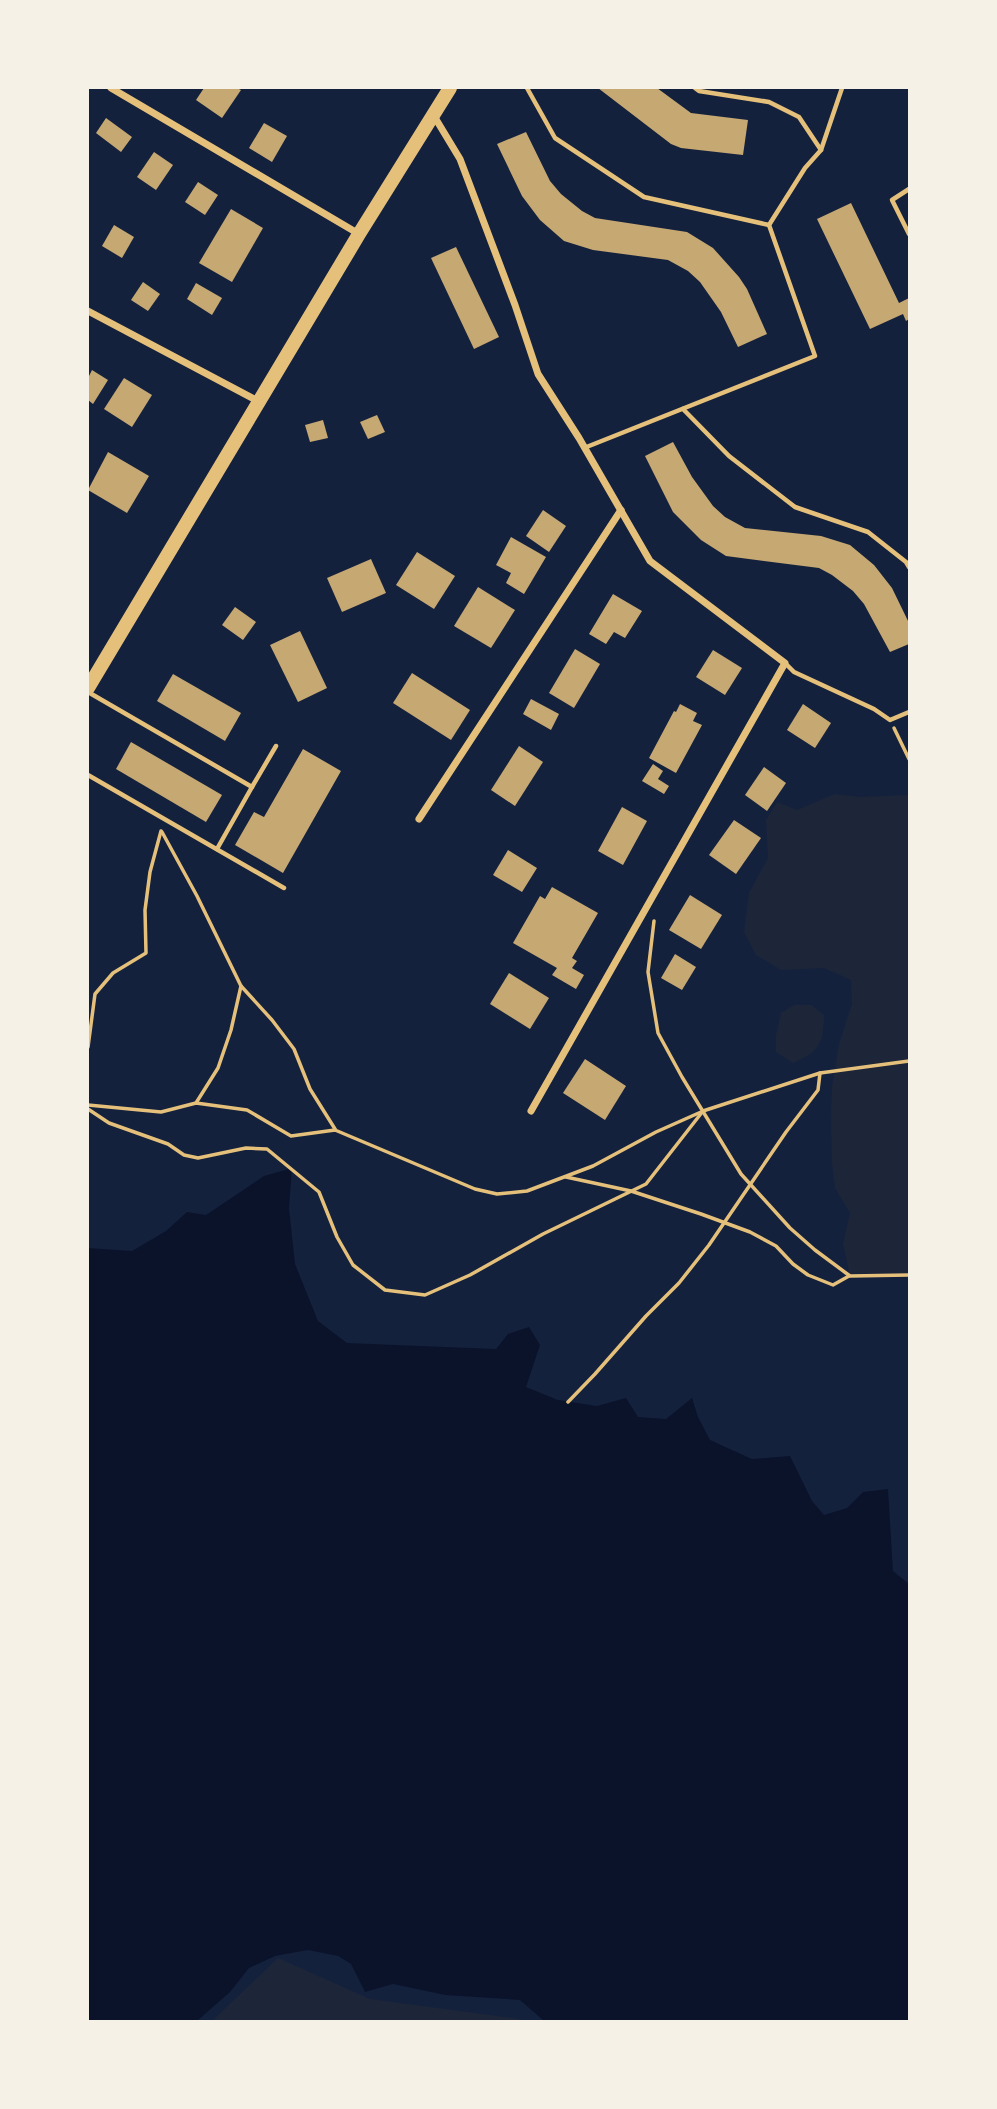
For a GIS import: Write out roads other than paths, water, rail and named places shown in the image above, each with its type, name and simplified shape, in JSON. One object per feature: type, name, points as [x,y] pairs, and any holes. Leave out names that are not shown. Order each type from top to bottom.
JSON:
[{"type":"main road","points":[[88,690],[359,234],[450,88]]},
{"type":"street","points":[[111,88],[359,234]]},
{"type":"street","points":[[434,116],[460,159],[538,374],[650,561],[785,663],[531,1111]]},
{"type":"street","points":[[88,311],[259,402]]},
{"type":"street","points":[[419,819],[621,510]]},
{"type":"lane","points":[[527,88],[555,138],[644,197],[769,225]]},
{"type":"lane","points":[[695,88],[698,91],[769,102],[799,117],[821,150]]},
{"type":"lane","points":[[769,225],[805,169],[821,150],[842,88]]},
{"type":"lane","points":[[909,189],[892,200],[909,234]]},
{"type":"lane","points":[[584,448],[815,356],[769,225]]},
{"type":"lane","points":[[682,409],[729,456],[795,507],[868,532],[909,567]]},
{"type":"lane","points":[[785,663],[794,672],[874,709],[890,720],[909,712]]},
{"type":"lane","points":[[88,690],[253,787]]},
{"type":"lane","points":[[217,849],[276,746]]},
{"type":"lane","points":[[88,775],[284,888]]}]
